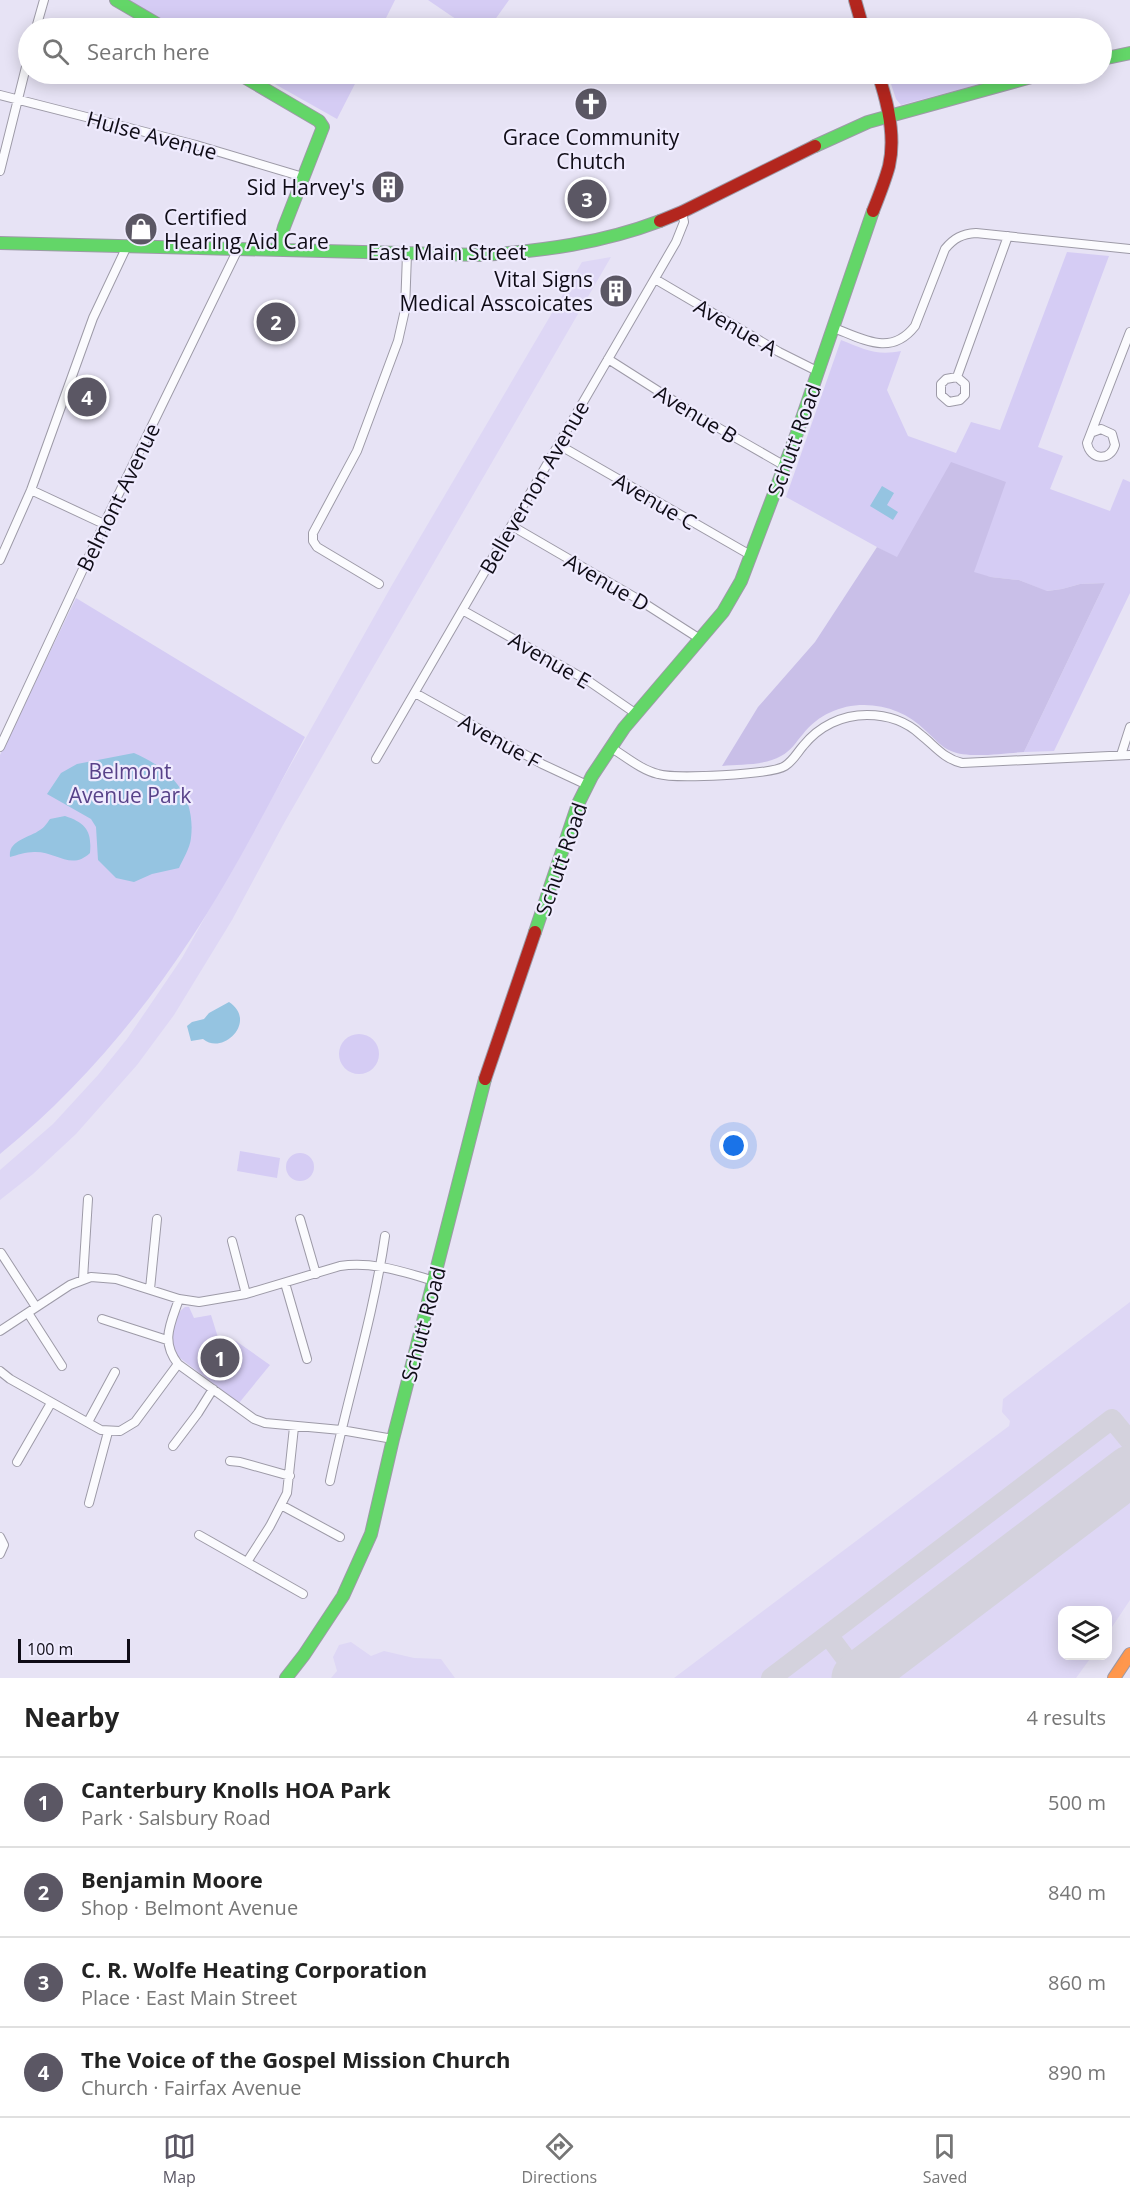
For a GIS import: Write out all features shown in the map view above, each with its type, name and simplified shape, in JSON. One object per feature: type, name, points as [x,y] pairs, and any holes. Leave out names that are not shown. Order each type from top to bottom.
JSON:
[{"type":"main road","points":[[116,0],[147,18]]},
{"type":"main road","points":[[855,0],[860,18]]},
{"type":"main road","points":[[1112,57],[1130,53]]},
{"type":"main road","points":[[256,84],[319,121],[322,127],[322,133],[303,177],[278,249]]},
{"type":"main road","name":"Schutt Road","points":[[286,1678],[343,1596],[356,1571],[376,1518],[393,1439],[483,1086],[564,843],[587,785],[610,747],[635,713],[729,602],[752,556],[819,372],[889,166],[893,144],[890,116],[881,84]]},
{"type":"main road","name":"East Main Street","points":[[0,243],[408,254],[482,255],[542,251],[636,230],[682,212],[868,122],[1006,84]]},
{"type":"main road","points":[[1114,1678],[1130,1654]]},
{"type":"street","points":[[39,18],[44,0]]},
{"type":"street","points":[[0,171],[22,84]]},
{"type":"street","name":"Hulse Avenue","points":[[0,95],[196,145],[303,177]]},
{"type":"street","name":"Bellevernon Avenue","points":[[376,759],[655,279],[682,229],[684,222],[682,212]]},
{"type":"street","points":[[834,328],[880,344],[902,339],[915,326],[939,261],[949,244],[967,234],[1130,249]]},
{"type":"street","points":[[957,377],[1008,236]]},
{"type":"street","points":[[0,560],[31,490],[93,318],[127,246]]},
{"type":"street","name":"Belmont Avenue","points":[[0,747],[104,524],[238,249]]},
{"type":"street","points":[[379,584],[317,547],[313,541],[313,533],[357,451],[398,341],[405,310],[408,254]]},
{"type":"street","name":"Avenue A","points":[[655,279],[779,352],[819,372]]},
{"type":"street","points":[[1093,432],[1130,332]]},
{"type":"street","name":"Avenue B","points":[[608,359],[696,415],[785,466]]},
{"type":"street","name":"Avenue C","points":[[559,445],[752,556]]},
{"type":"street","points":[[31,490],[104,524]]},
{"type":"street","name":"Avenue D","points":[[512,526],[646,604],[700,639]]},
{"type":"street","name":"Avenue E","points":[[464,610],[590,682],[635,713]]},
{"type":"street","name":"Avenue F","points":[[415,693],[542,764],[587,785]]},
{"type":"street","points":[[610,747],[647,770],[664,775],[767,771],[787,764],[810,738],[825,726],[845,718],[868,715],[890,718],[908,725],[943,756],[962,763],[1125,755],[1130,727]]},
{"type":"street","points":[[83,1279],[88,1199]]},
{"type":"street","points":[[300,1218],[316,1274]]},
{"type":"street","points":[[150,1289],[157,1219]]},
{"type":"street","points":[[330,1480],[363,1349],[381,1266],[385,1236]]},
{"type":"street","points":[[232,1241],[246,1294]]},
{"type":"street","points":[[1,1253],[36,1307]]},
{"type":"street","points":[[0,1331],[83,1279],[91,1277],[116,1280],[179,1299],[199,1302],[246,1294],[352,1264],[381,1266],[435,1281]]},
{"type":"street","points":[[285,1283],[307,1359]]},
{"type":"street","points":[[179,1299],[166,1340],[171,1354],[178,1364],[254,1419],[264,1423],[341,1430],[393,1439]]},
{"type":"street","points":[[28,1313],[62,1366]]},
{"type":"street","points":[[102,1319],[166,1340]]},
{"type":"street","points":[[0,1371],[51,1402],[108,1432],[120,1431],[135,1422],[178,1364]]},
{"type":"street","points":[[88,1422],[115,1372]]},
{"type":"street","points":[[173,1446],[213,1389]]},
{"type":"street","points":[[17,1462],[51,1402]]},
{"type":"street","points":[[247,1562],[287,1493],[294,1427]]},
{"type":"street","points":[[89,1503],[108,1432]]},
{"type":"street","points":[[230,1461],[290,1476]]},
{"type":"street","points":[[281,1505],[339,1537]]},
{"type":"street","points":[[199,1534],[303,1594]]},
{"type":"street","points":[[0,1537],[4,1545],[0,1554]]},
{"type":"shaded area","points":[[611,257],[364,683],[232,920],[174,1015],[137,1065],[76,1134],[33,1174],[0,1200],[0,1170],[53,1124],[98,1075],[127,1039],[182,958],[392,585],[582,262]]},
{"type":"shaded area","points":[[951,462],[1006,482],[974,572],[991,577],[1019,580],[1047,591],[1080,584],[1105,583],[1024,752],[977,755],[958,753],[944,747],[905,715],[881,707],[855,705],[830,712],[815,721],[788,752],[781,756],[760,763],[722,766],[758,707],[815,642],[877,547],[897,557]]},
{"type":"shaded area","points":[[1130,1302],[1130,1600],[1112,1627],[1112,1606],[1058,1606],[1058,1660],[1089,1660],[1076,1678],[674,1678],[1009,1426],[1010,1421],[1002,1412],[1003,1399]]},
{"type":"shaded area","points":[[351,1642],[371,1656],[384,1651],[414,1658],[441,1659],[455,1678],[331,1678],[337,1671],[333,1657],[339,1645]]},
{"type":"green space","points":[[128,0],[395,0],[386,18],[160,18]]},
{"type":"green space","points":[[428,0],[509,0],[496,18],[454,18]]},
{"type":"green space","points":[[275,84],[355,84],[337,119]]},
{"type":"green space","points":[[891,84],[980,84],[901,105],[896,99]]},
{"type":"green space","points":[[1067,252],[1109,256],[1038,447],[1063,456],[1050,489],[1110,511],[1123,479],[1130,482],[1130,593],[1054,751],[1024,752],[1105,583],[1080,584],[1046,591],[1019,580],[991,577],[897,558],[786,497],[841,340],[877,352],[901,351],[887,390],[908,436],[956,453],[971,422],[1000,430]]},
{"type":"green space","name":"Belmont Avenue Park","points":[[76,598],[305,737],[221,890],[190,940],[149,998],[127,1027],[79,1081],[0,1154],[0,755]]},
{"type":"green space","points":[[359,1034],[373,1040],[379,1054],[373,1068],[359,1074],[345,1068],[339,1054],[345,1040]]},
{"type":"green space","points":[[240,1151],[280,1158],[277,1178],[237,1171]]},
{"type":"green space","points":[[300,1153],[310,1157],[314,1167],[310,1177],[300,1181],[290,1177],[286,1167],[290,1157]]},
{"type":"green space","points":[[185,1307],[189,1307],[194,1318],[211,1315],[220,1344],[236,1341],[270,1365],[239,1403],[176,1355],[172,1342],[174,1322]]},
{"type":"water","points":[[882,486],[894,493],[887,505],[898,512],[893,520],[870,506]]},
{"type":"water","points":[[134,753],[159,767],[178,785],[185,796],[192,823],[188,850],[179,868],[152,874],[134,882],[116,878],[98,860],[96,827],[91,819],[47,794],[61,773],[77,764]]},
{"type":"water","points":[[65,816],[83,825],[89,833],[90,853],[76,860],[42,852],[10,857],[12,847],[20,840],[41,829],[50,819]]},
{"type":"water","points":[[229,1002],[237,1010],[240,1018],[239,1027],[234,1034],[228,1040],[220,1043],[211,1043],[203,1039],[191,1041],[187,1026],[204,1019],[209,1013]]},
{"type":"taxiway","points":[[771,1678],[1112,1419],[1130,1441]]},
{"type":"taxiway","points":[[828,1635],[859,1676]]},
{"type":"runway","points":[[857,1678],[1130,1471]]},
{"type":"traffic: fast","points":[[116,0],[147,18]]},
{"type":"traffic: fast","points":[[1112,57],[1130,53]]},
{"type":"traffic: fast","points":[[256,84],[319,121],[323,127],[284,227],[278,249]]},
{"type":"traffic: fast","points":[[815,146],[868,122],[1006,84]]},
{"type":"traffic: fast","points":[[535,932],[578,804],[592,776],[624,728],[723,612],[741,581],[797,433],[873,211]]},
{"type":"traffic: fast","points":[[0,243],[481,255],[572,245],[616,235],[660,221]]},
{"type":"traffic: fast","points":[[286,1678],[343,1596],[371,1534],[485,1079]]},
{"type":"traffic: slow","points":[[1114,1678],[1130,1654]]},
{"type":"traffic: jam","points":[[855,0],[860,18]]},
{"type":"traffic: jam","points":[[873,211],[889,166],[892,143],[888,108],[881,84]]},
{"type":"traffic: jam","points":[[660,221],[815,146]]},
{"type":"traffic: jam","points":[[485,1079],[535,932]]},
{"type":"place","name":"Grace Community Chutch","points":[[591,104]]},
{"type":"place","name":"Sid Harvey's","points":[[388,187]]},
{"type":"place","name":"C. R. Wolfe Heating Corporation","points":[[587,199]]},
{"type":"place","name":"Certified Hearing Aid Care","points":[[141,229]]},
{"type":"place","name":"Vital Signs Medical Asscoicates","points":[[616,291]]},
{"type":"place","name":"Benjamin Moore","points":[[276,322]]},
{"type":"place","name":"The Voice of the Gospel Mission Church","points":[[87,397]]},
{"type":"place","name":"Canterbury Knolls HOA Park","points":[[220,1358]]}]
